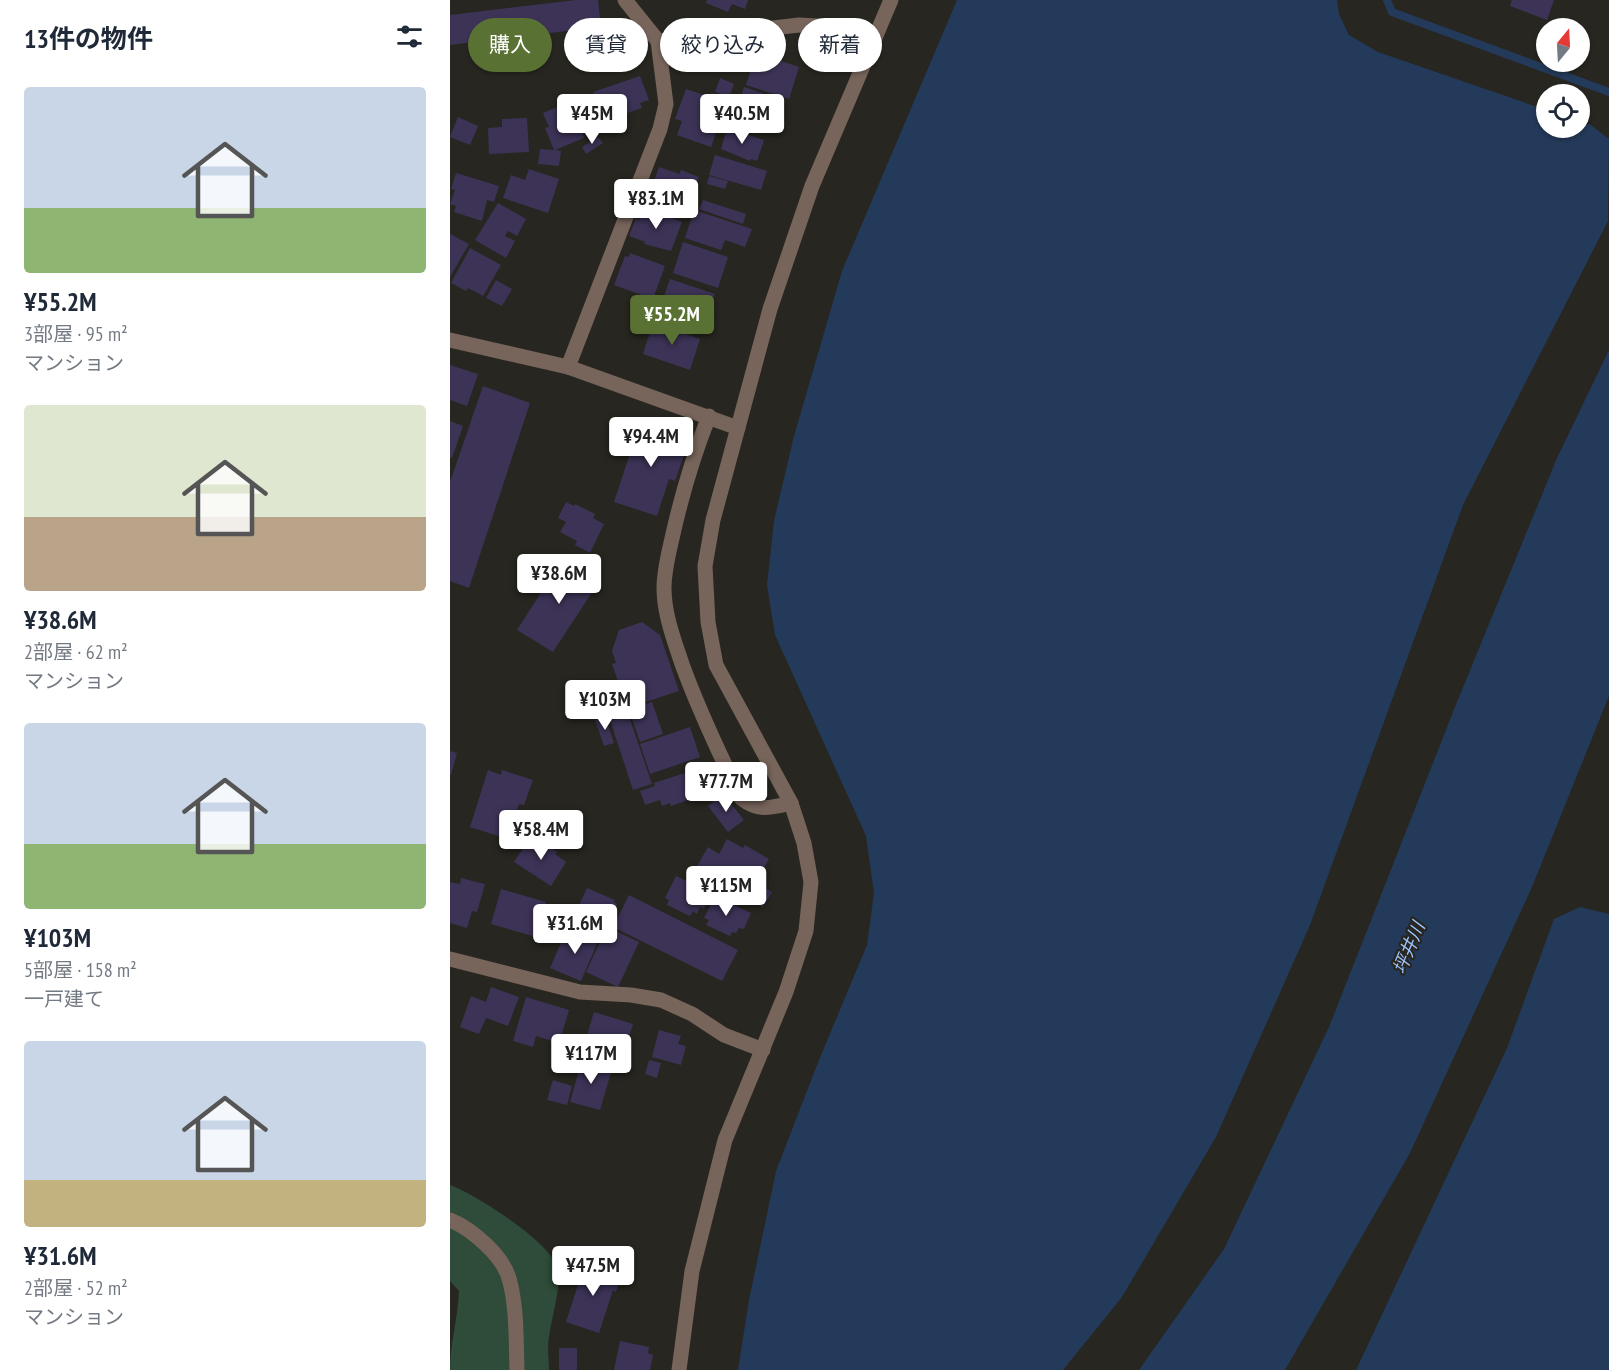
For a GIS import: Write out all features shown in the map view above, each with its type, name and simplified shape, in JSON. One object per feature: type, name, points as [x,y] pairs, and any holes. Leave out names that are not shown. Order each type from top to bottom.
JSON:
[{"type":"street","points":[[567,367],[660,129],[666,104],[658,41],[625,0]]},
{"type":"street","points":[[882,22],[891,0]]},
{"type":"street","points":[[658,41],[798,24]]},
{"type":"street","points":[[679,1370],[692,1271],[725,1140],[786,992],[806,931],[811,882],[804,843],[791,804],[716,665],[708,622],[705,566],[713,520],[770,309],[812,186],[861,72]]},
{"type":"street","points":[[450,340],[567,367],[738,428]]},
{"type":"street","points":[[709,416],[697,447],[675,525],[666,566],[664,589],[666,606],[674,641],[700,714],[741,798],[752,807],[769,808],[791,804]]},
{"type":"street","points":[[450,959],[580,992],[631,995],[661,1000],[692,1014],[724,1035],[763,1050]]},
{"type":"street","points":[[450,1220],[460,1224],[481,1240],[503,1264],[510,1280],[517,1370]]},
{"type":"green space","points":[[450,1185],[477,1198],[514,1222],[545,1249],[555,1262],[559,1281],[548,1341],[549,1370],[450,1370],[459,1291],[450,1281]]},
{"type":"water","points":[[957,0],[1337,0],[1339,14],[1349,35],[1378,52],[1536,107],[1536,138],[1590,138],[1590,125],[1609,139],[1608,221],[1463,505],[1310,925],[1216,1137],[1122,1297],[1063,1370],[738,1370],[749,1300],[776,1171],[867,945],[874,893],[866,836],[775,635],[767,585],[774,521],[794,436],[842,271]]},
{"type":"water","name":"坪井川","points":[[1609,350],[1609,696],[1532,887],[1410,1153],[1285,1370],[1139,1370],[1224,1249],[1329,1027],[1457,702],[1557,458]]},
{"type":"water","points":[[1580,907],[1609,914],[1609,1370],[1356,1370],[1507,1048],[1554,919]]},
{"type":"building","points":[[576,0],[598,0],[600,18],[564,18],[564,31],[552,33],[552,18],[468,18],[468,43],[450,45],[450,15]]},
{"type":"building","points":[[707,0],[748,0],[745,9],[732,4],[728,12],[706,3]]},
{"type":"building","points":[[1512,0],[1554,0],[1548,18],[1542,18],[1510,6]]},
{"type":"building","points":[[786,63],[798,67],[789,99],[746,85],[750,72],[786,72]]},
{"type":"building","points":[[640,76],[649,100],[640,103],[642,108],[603,121],[593,92]]},
{"type":"building","points":[[720,78],[734,84],[729,97],[715,92]]},
{"type":"building","points":[[744,87],[782,100],[773,126],[756,120],[752,133],[727,125],[736,99],[740,100]]},
{"type":"building","points":[[686,89],[710,97],[712,93],[728,99],[711,147],[677,135],[682,121],[675,119]]},
{"type":"building","points":[[588,94],[597,116],[587,120],[590,127],[582,130],[584,138],[555,150],[561,151],[559,166],[538,164],[540,149],[554,150],[545,128],[549,127],[543,113]]},
{"type":"building","points":[[458,117],[478,126],[470,145],[450,137]]},
{"type":"building","points":[[527,118],[529,152],[489,154],[488,128],[502,127],[502,119]]},
{"type":"building","points":[[727,128],[764,140],[757,161],[751,159],[750,161],[721,149]]},
{"type":"building","points":[[598,137],[603,143],[586,154],[582,147]]},
{"type":"building","points":[[715,155],[767,171],[761,190],[709,175]]},
{"type":"building","points":[[659,167],[680,174],[681,170],[699,177],[686,212],[682,213],[650,201],[648,198]]},
{"type":"building","points":[[529,169],[559,179],[548,213],[503,198],[511,175],[525,180]]},
{"type":"building","points":[[456,173],[499,186],[494,202],[487,200],[482,221],[454,212],[456,206],[450,204],[455,190],[451,189]]},
{"type":"building","points":[[709,176],[728,181],[725,189],[707,184]]},
{"type":"building","points":[[703,200],[746,214],[743,224],[699,209]]},
{"type":"building","points":[[498,203],[526,219],[517,236],[508,231],[505,236],[515,241],[506,258],[475,240]]},
{"type":"building","points":[[647,208],[682,222],[671,251],[644,244],[645,242],[629,236],[636,218],[639,220]]},
{"type":"building","points":[[694,210],[752,229],[745,247],[725,240],[721,250],[685,238]]},
{"type":"building","points":[[450,234],[469,244],[450,277]]},
{"type":"building","points":[[683,242],[728,257],[718,288],[673,273]]},
{"type":"building","points":[[470,248],[501,265],[483,296],[451,283]]},
{"type":"building","points":[[630,253],[665,266],[653,299],[614,285],[625,256],[629,257]]},
{"type":"building","points":[[670,279],[715,294],[704,325],[659,310]]},
{"type":"building","points":[[496,280],[512,289],[502,306],[486,298]]},
{"type":"building","points":[[653,323],[700,339],[690,370],[643,354]]},
{"type":"building","points":[[450,365],[478,374],[467,406],[450,400]]},
{"type":"building","points":[[483,386],[530,403],[469,588],[450,581],[450,482]]},
{"type":"building","points":[[641,420],[684,434],[681,442],[688,444],[675,481],[669,479],[657,516],[614,502]]},
{"type":"building","points":[[450,421],[463,426],[452,458],[450,457]]},
{"type":"building","points":[[566,502],[595,514],[593,518],[604,524],[590,553],[575,545],[577,541],[560,532],[566,522],[558,518]]},
{"type":"building","points":[[564,557],[600,580],[553,652],[517,630]]},
{"type":"building","points":[[642,622],[660,635],[679,691],[627,708],[612,664],[616,663],[612,651],[619,630]]},
{"type":"building","points":[[623,699],[652,784],[633,790],[605,705]]},
{"type":"building","points":[[652,702],[663,734],[640,742],[629,709]]},
{"type":"building","points":[[605,716],[614,743],[604,746],[595,720]]},
{"type":"building","points":[[690,727],[700,757],[650,774],[640,744]]},
{"type":"building","points":[[450,751],[457,753],[451,775],[450,775]]},
{"type":"building","points":[[697,769],[705,791],[698,793],[700,796],[671,806],[670,803],[662,806],[660,800],[645,805],[640,791],[655,786],[654,783]]},
{"type":"building","points":[[488,770],[501,775],[502,770],[533,780],[524,805],[519,804],[508,839],[470,827]]},
{"type":"building","points":[[723,794],[744,820],[728,832],[708,806]]},
{"type":"building","points":[[530,838],[537,843],[539,840],[557,852],[555,854],[566,862],[551,886],[514,862]]},
{"type":"building","points":[[727,839],[743,848],[745,845],[769,859],[755,882],[772,892],[763,907],[697,866],[708,847],[719,854]]},
{"type":"building","points":[[676,876],[712,893],[704,909],[700,907],[697,914],[693,911],[690,916],[667,905],[669,900],[665,898]]},
{"type":"building","points":[[461,878],[485,884],[477,912],[472,911],[467,928],[450,923],[450,882],[460,884]]},
{"type":"building","points":[[587,888],[615,900],[617,904],[603,929],[574,916]]},
{"type":"building","points":[[501,889],[546,902],[536,937],[491,924]]},
{"type":"building","points":[[629,895],[738,950],[722,981],[613,927]]},
{"type":"building","points":[[715,896],[751,913],[744,929],[739,928],[730,936],[706,925],[709,920],[704,918]]},
{"type":"building","points":[[607,927],[639,942],[618,987],[586,972]]},
{"type":"building","points":[[566,931],[580,937],[582,932],[599,939],[581,981],[550,968]]},
{"type":"building","points":[[491,987],[519,997],[508,1026],[486,1018],[479,1034],[460,1027],[471,996],[486,1002]]},
{"type":"building","points":[[526,997],[569,1010],[559,1043],[536,1036],[533,1047],[513,1041]]},
{"type":"building","points":[[594,1012],[633,1024],[622,1060],[583,1048]]},
{"type":"building","points":[[659,1030],[681,1036],[678,1044],[686,1046],[681,1065],[652,1057]]},
{"type":"building","points":[[599,1055],[619,1061],[616,1068],[597,1063]]},
{"type":"building","points":[[582,1060],[612,1069],[600,1110],[570,1102]]},
{"type":"building","points":[[649,1060],[661,1063],[657,1078],[645,1074]]},
{"type":"building","points":[[553,1080],[572,1086],[567,1105],[547,1100]]},
{"type":"building","points":[[591,1264],[622,1274],[616,1292],[613,1290],[599,1333],[566,1322],[584,1266],[590,1268]]},
{"type":"building","points":[[620,1341],[649,1347],[648,1353],[653,1355],[650,1370],[614,1370]]},
{"type":"building","points":[[559,1348],[577,1348],[577,1370],[559,1370]]},
{"type":"waterway","points":[[1387,0],[1392,12],[1609,92]]}]
